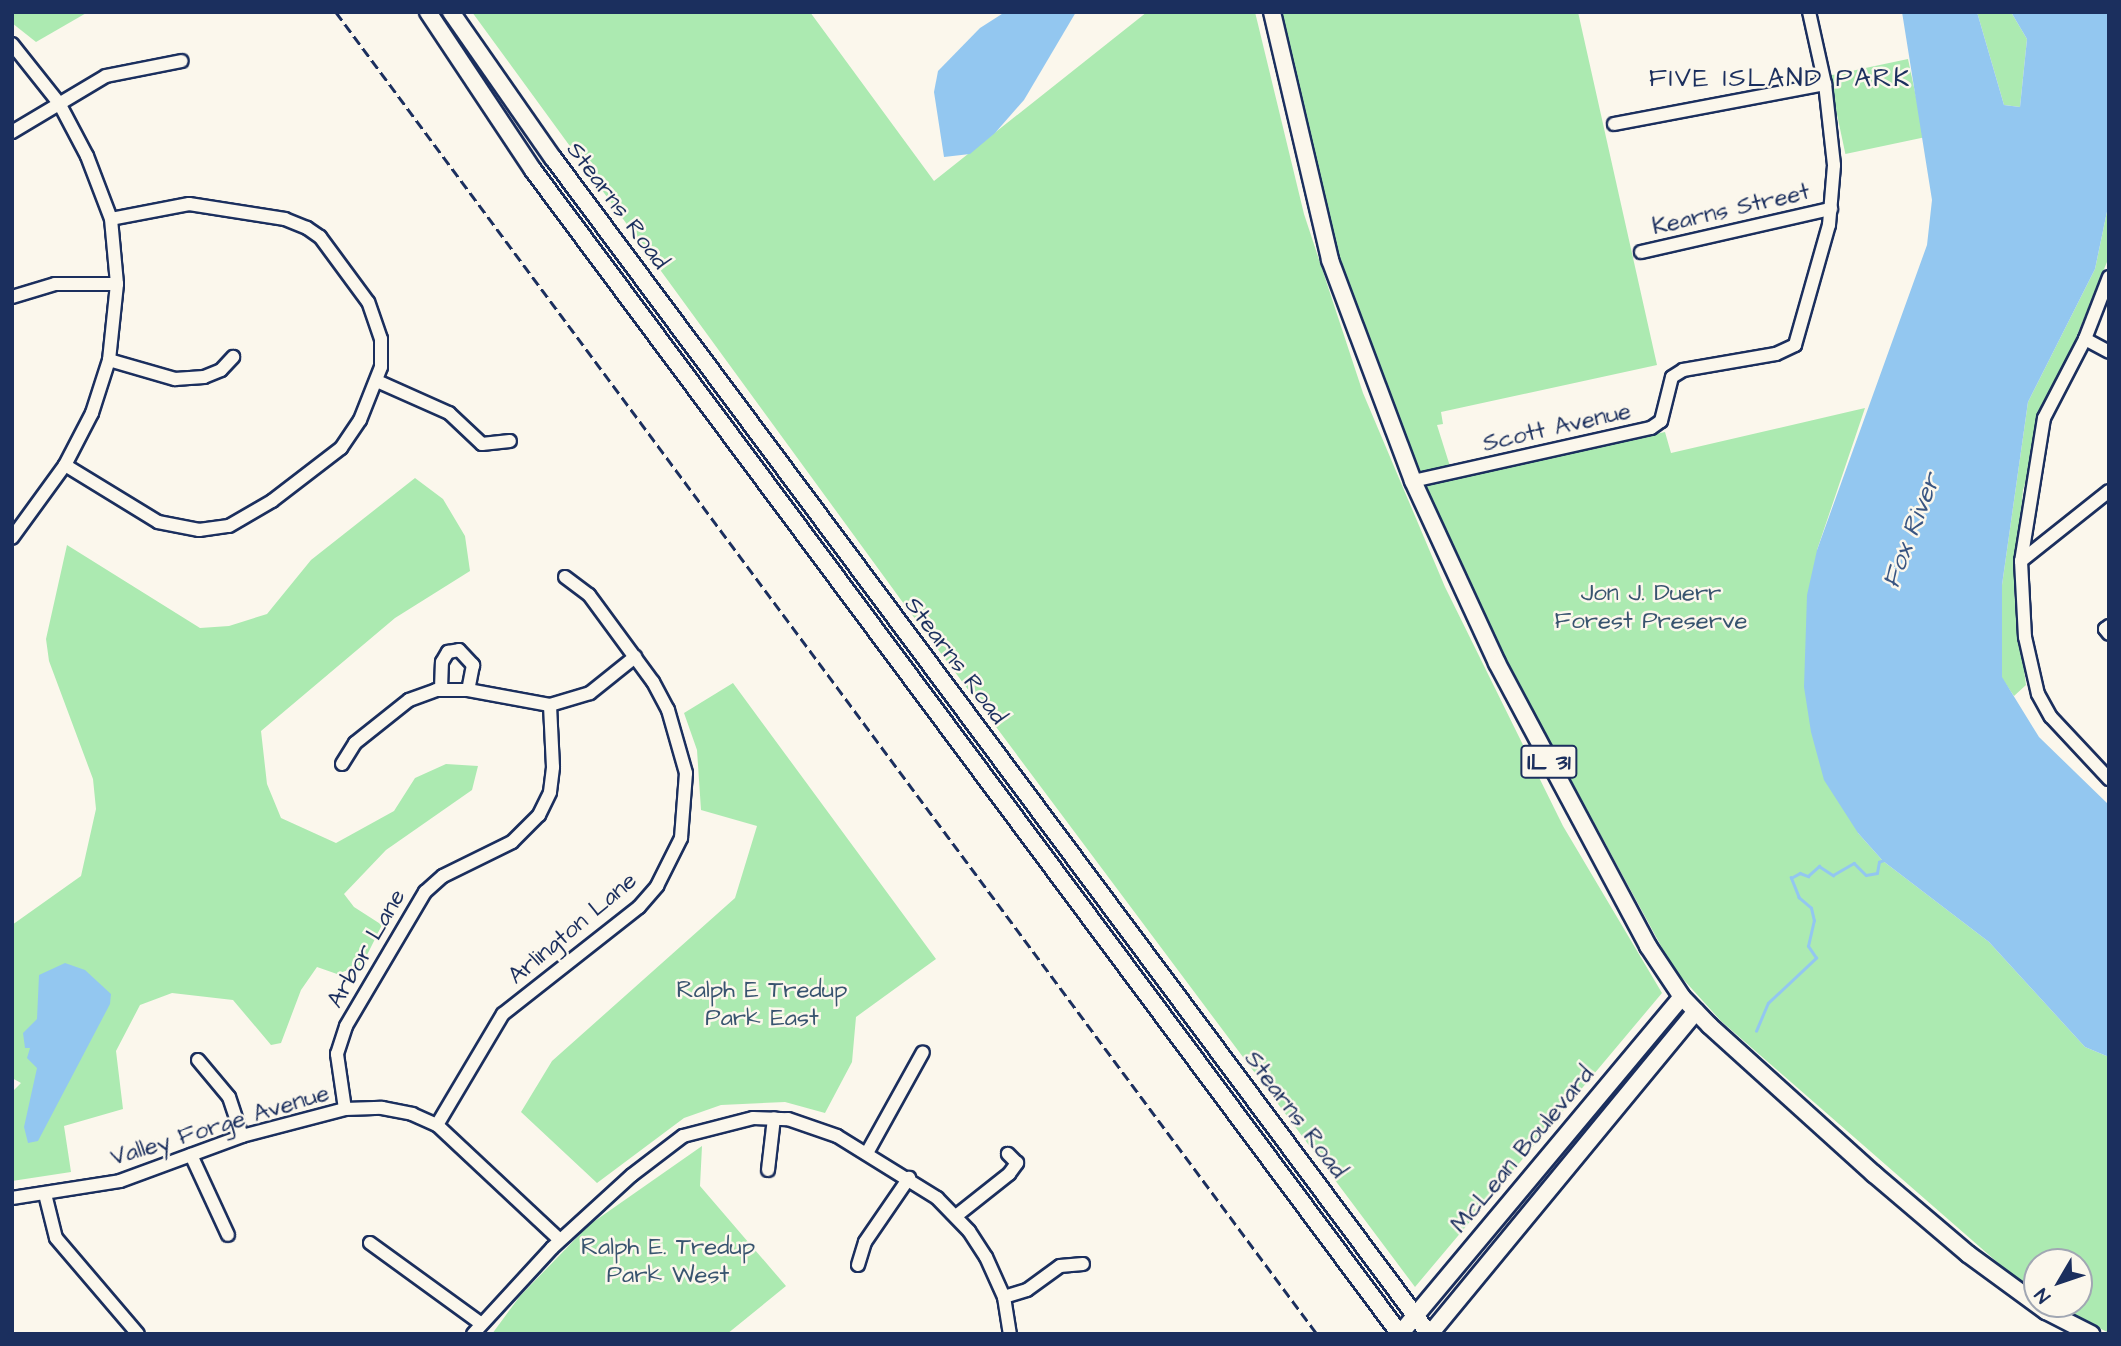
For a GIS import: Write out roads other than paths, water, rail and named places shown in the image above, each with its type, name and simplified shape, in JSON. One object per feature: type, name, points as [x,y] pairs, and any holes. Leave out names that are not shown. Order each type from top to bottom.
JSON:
[{"type":"main road","name":"Stearns Road","points":[[428,12],[533,170],[1400,1334]]},
{"type":"main road","name":"Stearns Road","points":[[451,12],[553,158],[1429,1334]]},
{"type":"main road","name":"IL 31","points":[[1272,12],[1331,260],[1413,481],[1509,687],[1624,905],[1682,997],[1696,1011],[1968,1254],[2046,1311],[2091,1334]]},
{"type":"main road","name":"McLean Boulevard","points":[[1400,1334],[1682,997]]},
{"type":"main road","name":"McLean Boulevard","points":[[1429,1334],[1696,1011]]},
{"type":"street","points":[[1809,12],[1825,84],[1834,166],[1831,209]]},
{"type":"street","points":[[12,44],[59,103],[87,156],[111,219],[117,284],[109,360],[92,413],[65,464],[18,518],[12,538]]},
{"type":"street","points":[[12,132],[106,76],[182,61]]},
{"type":"street","points":[[1614,124],[1825,84]]},
{"type":"street","points":[[65,464],[158,522],[199,530],[229,526],[272,501],[341,448],[360,420],[381,367],[378,322],[336,258],[307,228],[285,219],[189,204],[111,219]]},
{"type":"street","name":"Scott Avenue","points":[[1413,481],[1651,428],[1661,421],[1672,377],[1795,345],[1831,209]]},
{"type":"street","name":"Kearns Street","points":[[1641,252],[1831,209]]},
{"type":"street","points":[[2109,277],[2085,339],[2044,418],[2021,561],[2025,637],[2038,694],[2051,717],[2109,779]]},
{"type":"street","points":[[12,297],[55,284],[117,284]]},
{"type":"street","points":[[2085,339],[2109,352]]},
{"type":"street","points":[[109,360],[175,379],[204,377],[221,370],[233,357]]},
{"type":"street","points":[[377,381],[449,413],[482,444],[510,441]]},
{"type":"street","points":[[2021,561],[2109,491]]},
{"type":"street","name":"Arlington Lane","points":[[437,1125],[503,1014],[639,907],[673,856],[687,804],[686,773],[668,710],[635,656],[589,595],[565,577]]},
{"type":"street","points":[[441,690],[442,662],[448,652],[459,650],[473,665],[468,690]]},
{"type":"street","points":[[342,764],[355,743],[410,700],[441,690],[468,690],[550,705],[590,693],[635,656]]},
{"type":"street","name":"Arbor Lane","points":[[345,1109],[337,1054],[346,1026],[425,892],[443,876],[512,842],[539,815],[550,792],[553,767],[550,705]]},
{"type":"street","points":[[867,1153],[923,1052]]},
{"type":"street","points":[[198,1060],[229,1097],[242,1136]]},
{"type":"street","name":"Valley Forge Avenue","points":[[12,1198],[120,1181],[242,1136],[345,1109],[392,1110],[437,1125],[560,1240]]},
{"type":"street","points":[[768,1170],[774,1118]]},
{"type":"street","points":[[370,1243],[477,1328],[560,1240],[682,1136],[741,1120],[774,1118],[811,1126],[867,1153],[909,1178],[957,1216],[986,1258],[1004,1297],[1010,1334]]},
{"type":"street","points":[[957,1216],[1009,1174],[1017,1163],[1008,1154]]},
{"type":"street","points":[[191,1155],[228,1235]]},
{"type":"street","points":[[858,1265],[865,1242],[909,1178]]},
{"type":"street","points":[[45,1194],[56,1238],[138,1334]]},
{"type":"street","points":[[1004,1297],[1027,1290],[1060,1266],[1083,1264]]},
{"type":"water","points":[[1005,12],[1076,12],[1024,100],[995,133],[970,154],[944,157],[934,92],[938,71],[980,28]]},
{"type":"water","name":"Fox River","points":[[1902,12],[1977,12],[2004,105],[2020,107],[2027,39],[2011,12],[2109,12],[2109,202],[2095,269],[2028,402],[2002,585],[2002,677],[2039,737],[2109,805],[2109,1057],[2085,1047],[1989,942],[1883,861],[1858,833],[1824,780],[1811,732],[1804,687],[1807,595],[1817,550],[1927,245],[1932,200]]},
{"type":"water","points":[[65,963],[85,970],[111,994],[110,1004],[38,1141],[28,1143],[24,1127],[37,1068],[27,1058],[30,1048],[25,1048],[23,1033],[37,1019],[39,975]]},
{"type":"waterway","points":[[1756,1031],[1768,1003],[1816,958],[1808,946],[1814,921],[1811,908],[1799,898],[1791,878],[1800,873],[1808,876],[1819,866],[1833,875],[1854,863],[1866,875],[1877,873],[1879,862],[1884,860]]},
{"type":"railway","points":[[336,12],[1317,1334]]},
{"type":"district","name":"FIVE ISLAND PARK","points":[[1780,79]]},
{"type":"park label","name":"Jon J. Duerr Forest Preserve","points":[[1651,608]]},
{"type":"park label","name":"Ralph E Tredup Park East","points":[[762,1005]]},
{"type":"park label","name":"Ralph E. Tredup Park West","points":[[668,1262]]}]
